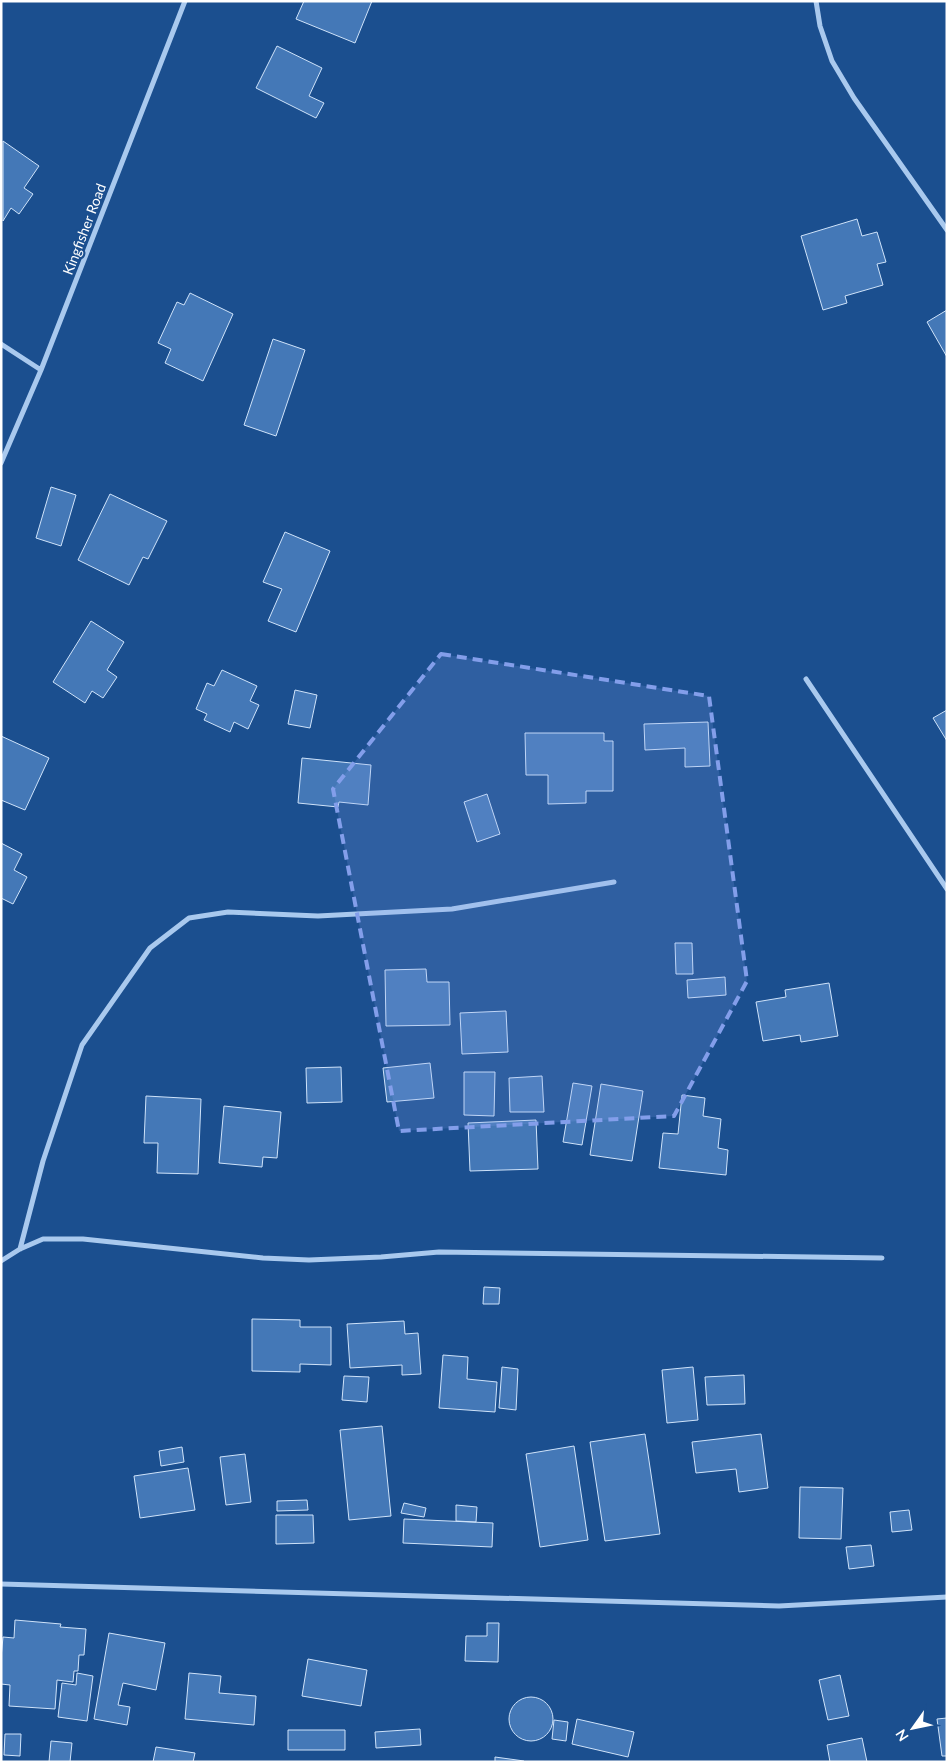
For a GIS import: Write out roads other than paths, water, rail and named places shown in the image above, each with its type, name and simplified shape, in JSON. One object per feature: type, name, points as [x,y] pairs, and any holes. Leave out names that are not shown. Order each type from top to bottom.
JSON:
[{"type":"street","name":"Kingfisher Road","points":[[1,463],[41,370],[185,1]]},
{"type":"street","points":[[816,1],[820,26],[832,61],[854,98],[947,230]]},
{"type":"street","points":[[1,344],[41,370]]},
{"type":"street","points":[[806,679],[947,889]]},
{"type":"street","points":[[20,1249],[43,1161],[82,1045],[150,948],[189,918],[228,912],[318,916],[452,909],[614,882]]},
{"type":"street","points":[[1,1261],[20,1249],[44,1239],[82,1239],[262,1258],[309,1260],[439,1252],[882,1258]]},
{"type":"street","points":[[1,1584],[779,1606],[947,1597]]}]
